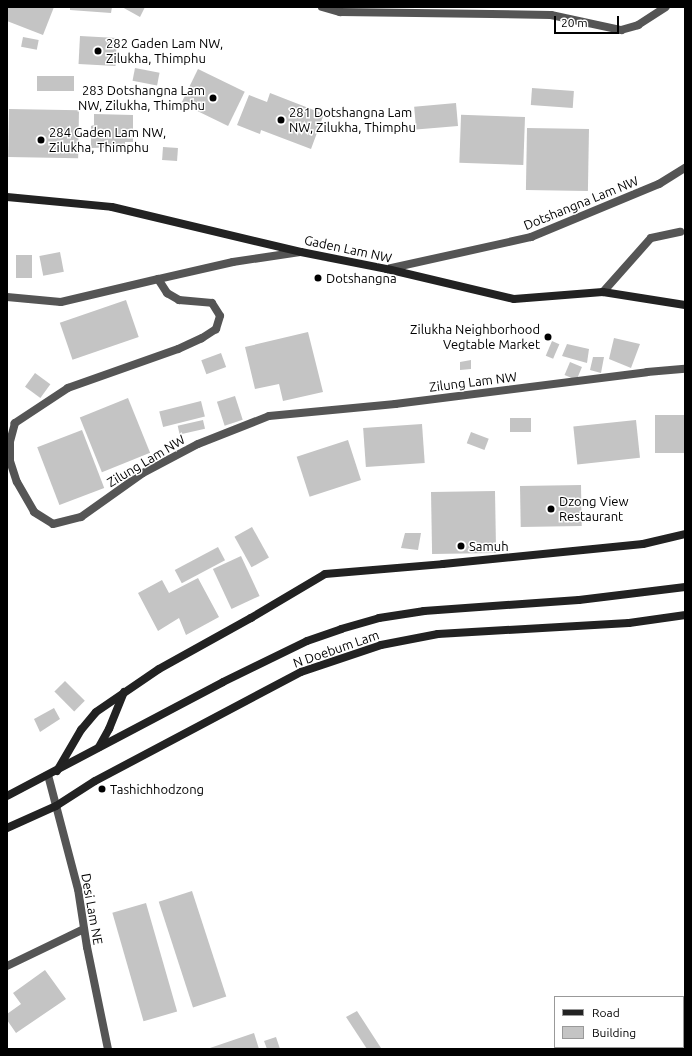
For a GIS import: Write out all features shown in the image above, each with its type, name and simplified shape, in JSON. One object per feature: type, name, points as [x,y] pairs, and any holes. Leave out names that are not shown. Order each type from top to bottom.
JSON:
[{"type":"main road","name":"Gaden Lam NW","points":[[7,197],[112,207],[301,252],[387,269],[514,299],[603,292],[685,305]]},
{"type":"main road","points":[[52,774],[81,730],[96,712],[159,669],[251,618],[325,574],[643,544],[685,534]]},
{"type":"main road","name":"N Doebum Lam","points":[[7,796],[52,774],[223,682],[306,641],[349,626],[379,618],[424,611],[579,600],[685,587]]},
{"type":"main road","name":"N Doebum Lam","points":[[7,828],[56,806],[95,781],[301,672],[382,645],[438,634],[629,623],[685,615]]},
{"type":"main road","points":[[98,748],[110,729],[125,692]]},
{"type":"street","points":[[322,7],[340,12],[552,15],[621,30],[638,25],[666,7]]},
{"type":"street","name":"Dotshangna Lam NW","points":[[387,269],[531,237],[659,184],[685,168]]},
{"type":"street","points":[[603,292],[651,238],[680,232]]},
{"type":"street","points":[[7,298],[61,302],[233,262],[301,252]]},
{"type":"street","name":"Zilung Lam NW","points":[[158,279],[167,293],[179,300],[212,304],[220,316],[216,329],[202,338],[178,349],[68,388],[15,423],[10,442],[10,461],[17,482],[34,512],[53,524],[81,517],[143,473],[198,444],[269,416],[395,404],[647,372],[685,369]]},
{"type":"street","name":"Desi Lam NE","points":[[52,774],[56,806],[78,889],[84,929],[108,1049]]},
{"type":"street","points":[[7,966],[84,929]]},
{"type":"building","points":[[7,7],[54,7],[43,35],[7,21]]},
{"type":"building","points":[[70,7],[112,7],[111,13],[70,10]]},
{"type":"building","points":[[122,7],[145,7],[140,17]]},
{"type":"building","name":"282 Gaden Lam NW, Zilukha, Thimphu","points":[[80,36],[117,38],[115,66],[79,64]]},
{"type":"building","points":[[23,37],[39,40],[37,50],[21,47]]},
{"type":"building","points":[[135,68],[160,73],[157,86],[133,81]]},
{"type":"building","name":"283 Dotshangna Lam NW, Zilukha, Thimphu","points":[[198,69],[245,92],[228,126],[181,103]]},
{"type":"building","points":[[37,76],[74,76],[74,91],[37,91]]},
{"type":"building","points":[[532,88],[574,91],[573,108],[531,105]]},
{"type":"building","name":"281 Dotshangna Lam NW, Zilukha, Thimphu","points":[[270,93],[324,114],[311,149],[261,130],[260,134],[237,125],[249,95],[267,102]]},
{"type":"building","points":[[456,103],[458,126],[416,130],[414,107]]},
{"type":"building","name":"284 Gaden Lam NW, Zilukha, Thimphu","points":[[9,109],[79,110],[78,158],[8,157]]},
{"type":"building","points":[[94,114],[133,115],[133,142],[125,142],[125,147],[91,148],[91,126],[94,125]]},
{"type":"building","points":[[461,115],[525,117],[523,165],[459,163]]},
{"type":"building","points":[[527,128],[589,129],[588,191],[526,190]]},
{"type":"building","points":[[163,147],[178,148],[177,161],[162,160]]},
{"type":"building","points":[[60,252],[64,272],[43,276],[39,256]]},
{"type":"building","points":[[16,255],[32,255],[32,278],[16,278]]},
{"type":"building","points":[[126,300],[139,337],[73,360],[60,323]]},
{"type":"building","points":[[308,332],[323,392],[283,401],[279,384],[255,389],[245,347]]},
{"type":"building","points":[[614,338],[640,344],[631,368],[609,359]]},
{"type":"building","points":[[552,341],[559,344],[553,359],[546,356]]},
{"type":"building","points":[[567,344],[589,349],[587,363],[562,356]]},
{"type":"building","points":[[221,353],[226,367],[206,374],[201,360]]},
{"type":"building","points":[[593,357],[604,357],[601,373],[590,370]]},
{"type":"building","points":[[471,360],[471,369],[460,370],[460,362]]},
{"type":"building","points":[[570,362],[582,367],[576,380],[565,375]]},
{"type":"building","points":[[35,373],[50,384],[40,398],[25,387]]},
{"type":"building","points":[[235,396],[243,420],[225,426],[217,402]]},
{"type":"building","points":[[128,398],[150,453],[102,472],[80,417]]},
{"type":"building","points":[[201,401],[205,417],[163,427],[159,411]]},
{"type":"building","points":[[655,415],[685,415],[685,453],[655,453]]},
{"type":"building","points":[[510,418],[531,418],[531,432],[510,432]]},
{"type":"building","points":[[203,420],[205,429],[180,435],[178,426]]},
{"type":"building","points":[[636,420],[640,458],[577,464],[573,427]]},
{"type":"building","points":[[422,424],[425,463],[366,467],[363,428]]},
{"type":"building","points":[[82,430],[104,488],[59,505],[37,447]]},
{"type":"building","points":[[471,432],[489,439],[484,450],[467,443]]},
{"type":"building","points":[[348,440],[361,480],[310,497],[297,457]]},
{"type":"building","points":[[581,485],[582,526],[521,527],[520,486]]},
{"type":"building","points":[[495,491],[496,553],[432,554],[431,492]]},
{"type":"building","points":[[252,527],[269,558],[251,567],[235,537]]},
{"type":"building","points":[[405,533],[421,533],[418,550],[401,548]]},
{"type":"building","points":[[218,547],[225,560],[182,583],[175,570]]},
{"type":"building","points":[[241,556],[260,596],[231,609],[213,569]]},
{"type":"building","points":[[198,578],[219,617],[186,635],[179,618],[158,631],[138,593],[162,580],[169,593]]},
{"type":"building","points":[[65,681],[85,701],[74,711],[54,692]]},
{"type":"building","points":[[54,708],[60,719],[40,732],[34,719]]},
{"type":"building","points":[[192,891],[226,997],[193,1007],[159,902]]},
{"type":"building","points":[[146,903],[177,1012],[144,1021],[112,913]]},
{"type":"building","points":[[45,970],[66,999],[16,1033],[7,1020],[7,1014],[21,1004],[13,993]]},
{"type":"building","points":[[357,1011],[381,1048],[380,1049],[367,1049],[346,1017]]},
{"type":"building","points":[[254,1033],[259,1049],[207,1049]]},
{"type":"building","points":[[276,1037],[280,1049],[267,1049],[264,1041]]},
{"type":"place","name":"282 Gaden Lam NW, Zilukha, Thimphu","points":[[98,51]]},
{"type":"place","name":"283 Dotshangna Lam NW, Zilukha, Thimphu","points":[[213,98]]},
{"type":"place","name":"281 Dotshangna Lam NW, Zilukha, Thimphu","points":[[281,120]]},
{"type":"place","name":"284 Gaden Lam NW, Zilukha, Thimphu","points":[[41,140]]},
{"type":"place","name":"Dotshangna","points":[[318,278]]},
{"type":"place","name":"Zilukha Neighborhood Vegtable Market","points":[[548,337]]},
{"type":"place","name":"Dzong View Restaurant","points":[[551,509]]},
{"type":"place","name":"Samuh","points":[[461,546]]},
{"type":"place","name":"Tashichhodzong","points":[[102,789]]}]
